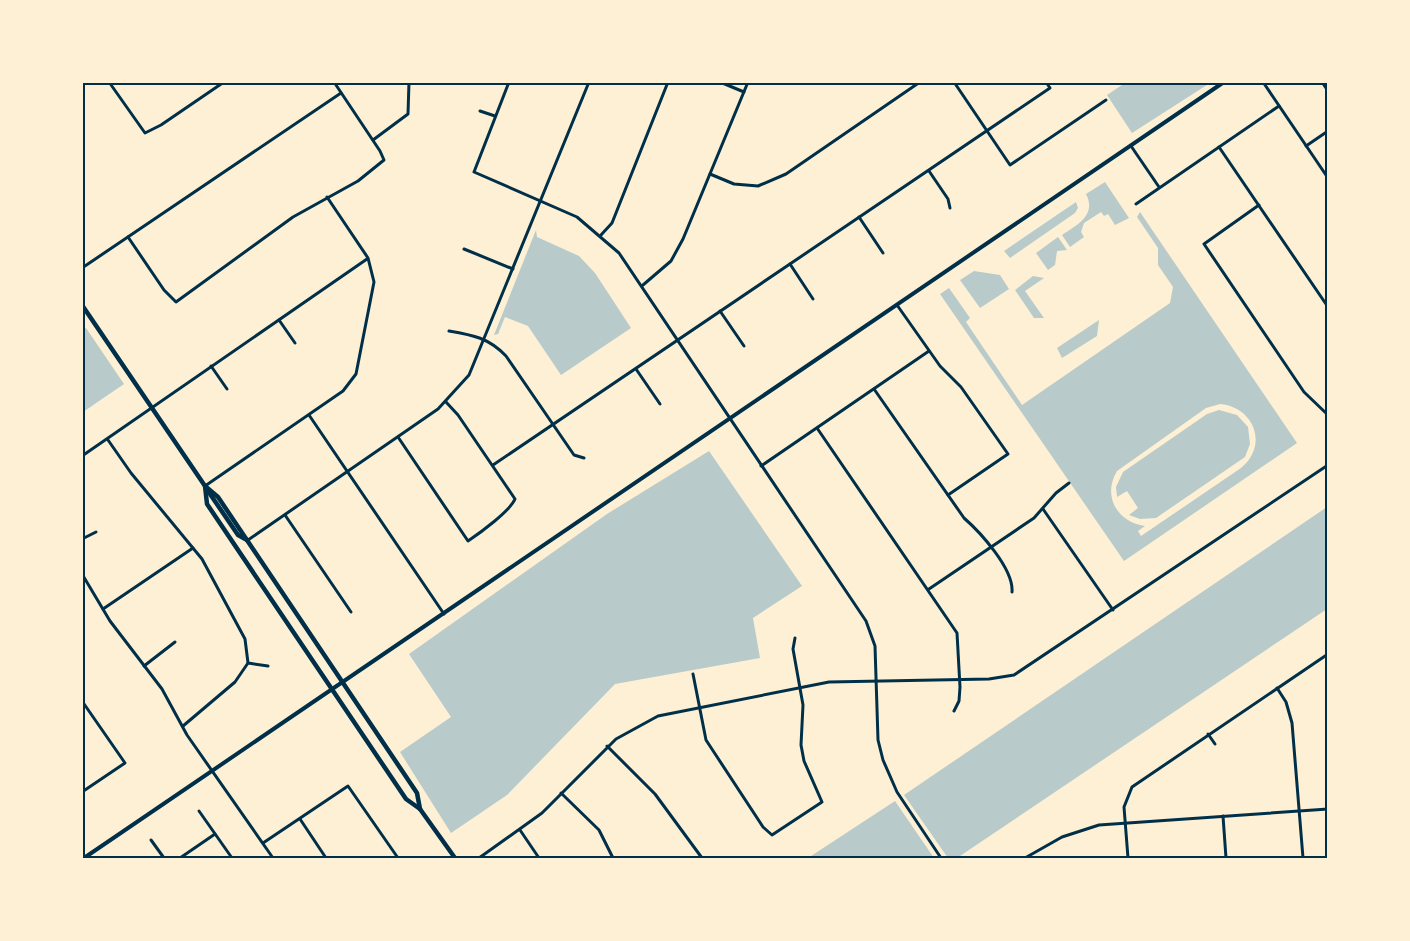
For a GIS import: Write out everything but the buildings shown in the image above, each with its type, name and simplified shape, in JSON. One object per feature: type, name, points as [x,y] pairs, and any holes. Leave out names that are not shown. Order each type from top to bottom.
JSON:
[{"type":"main road","points":[[84,858],[730,421],[1224,82]]},
{"type":"main road","points":[[82,305],[205,486],[218,497],[344,682],[417,793],[420,809]]},
{"type":"main road","points":[[205,486],[207,504],[406,799],[420,809],[455,858]]},
{"type":"street","points":[[109,82],[145,133],[224,82]]},
{"type":"street","points":[[128,237],[176,302],[280,226],[358,181],[384,160],[334,82]]},
{"type":"street","points":[[373,140],[408,114],[409,82]]},
{"type":"street","points":[[509,82],[474,172],[543,200],[577,217],[601,235],[619,253],[643,285],[730,421],[866,621],[875,646],[878,730],[883,760],[897,792],[941,858]]},
{"type":"street","points":[[248,540],[446,402],[469,375],[543,200],[589,82]]},
{"type":"street","points":[[601,235],[612,223],[668,82]]},
{"type":"street","points":[[720,82],[744,92]]},
{"type":"street","points":[[643,285],[670,261],[683,240],[748,82]]},
{"type":"street","points":[[710,174],[734,184],[758,186],[777,178],[920,82]]},
{"type":"street","points":[[954,82],[1010,165],[1106,100]]},
{"type":"street","points":[[493,465],[1050,88],[1046,82]]},
{"type":"street","points":[[1263,82],[1328,178]]},
{"type":"street","points":[[1322,82],[1328,91]]},
{"type":"street","points":[[82,268],[341,93]]},
{"type":"street","points":[[1136,204],[1279,106]]},
{"type":"street","points":[[480,111],[495,116]]},
{"type":"street","points":[[1306,146],[1328,131]]},
{"type":"street","points":[[1131,146],[1159,187]]},
{"type":"street","points":[[1219,147],[1328,307]]},
{"type":"street","points":[[929,171],[948,199],[950,208]]},
{"type":"street","points":[[205,486],[309,415],[352,382],[374,282],[368,258],[327,197]]},
{"type":"street","points":[[1259,206],[1204,244],[1304,392],[1328,415]]},
{"type":"street","points":[[859,217],[883,253]]},
{"type":"street","points":[[464,249],[513,269]]},
{"type":"street","points":[[82,456],[368,258]]},
{"type":"street","points":[[790,264],[813,299]]},
{"type":"street","points":[[897,305],[929,351],[961,387],[1008,454],[948,495]]},
{"type":"street","points":[[720,311],[744,346]]},
{"type":"street","points":[[279,319],[294,343]]},
{"type":"street","points":[[449,331],[486,339],[506,356],[574,455],[584,458]]},
{"type":"street","points":[[761,466],[929,351]]},
{"type":"street","points":[[211,366],[227,389]]},
{"type":"street","points":[[636,368],[660,404]]},
{"type":"street","points":[[874,388],[948,495],[1010,577],[1012,592]]},
{"type":"street","points":[[398,437],[468,541],[490,526],[497,516],[513,505],[515,499],[458,415],[446,402]]},
{"type":"street","points":[[309,415],[444,614]]},
{"type":"street","points":[[817,428],[957,633],[960,679],[959,701],[954,711]]},
{"type":"street","points":[[107,439],[131,473],[193,548],[210,573],[245,639],[248,663],[240,678],[183,726]]},
{"type":"street","points":[[479,858],[520,831],[607,746],[647,720],[699,706],[829,682],[1001,678],[1014,675],[1328,465]]},
{"type":"street","points":[[929,589],[1043,509],[1056,493],[1069,483]]},
{"type":"street","points":[[1043,509],[1113,610]]},
{"type":"street","points":[[285,515],[351,612]]},
{"type":"street","points":[[82,539],[96,532]]},
{"type":"street","points":[[103,609],[193,548]]},
{"type":"street","points":[[82,574],[103,609],[162,689],[183,726],[273,858]]},
{"type":"street","points":[[693,674],[703,731],[711,750],[763,827],[772,835],[822,802],[803,753],[800,687],[793,649],[795,638]]},
{"type":"street","points":[[144,666],[175,642]]},
{"type":"street","points":[[1128,858],[1124,803],[1132,787],[1328,654]]},
{"type":"street","points":[[248,663],[268,666]]},
{"type":"street","points":[[1277,688],[1291,715],[1303,858]]},
{"type":"street","points":[[82,701],[125,763],[82,792]]},
{"type":"street","points":[[1208,735],[1215,744]]},
{"type":"street","points":[[607,746],[655,794],[702,858]]},
{"type":"street","points":[[262,843],[348,786],[398,858]]},
{"type":"street","points":[[561,793],[599,830],[614,858]]},
{"type":"street","points":[[1027,858],[1053,841],[1079,830],[1125,823],[1328,809]]},
{"type":"street","points":[[199,811],[232,858]]},
{"type":"street","points":[[1223,816],[1226,858]]},
{"type":"street","points":[[300,819],[326,858]]},
{"type":"street","points":[[520,831],[538,858]]},
{"type":"street","points":[[180,858],[215,834]]},
{"type":"street","points":[[151,840],[162,858]]},
{"type":"shaded area","points":[[1125,83],[1210,83],[1132,133],[1107,95]]},
{"type":"shaded area","points":[[1105,182],[1129,218],[1115,225],[1108,214],[1104,216],[1101,212],[1084,223],[1081,232],[1084,237],[1070,247],[1062,235],[1084,219],[1087,214],[1089,201],[1086,194]]},
{"type":"shaded area","points":[[1076,202],[1078,208],[1075,213],[1010,258],[1004,251]]},
{"type":"shaded area","points":[[1140,212],[1297,443],[1124,561],[940,294],[949,288],[970,318],[966,322],[1022,405],[1170,303],[1173,287],[1158,265],[1158,248],[1137,217]],"holes":[[[1220,404],[1242,412],[1254,428],[1256,438],[1250,459],[1241,468],[1141,536],[1138,531],[1145,526],[1127,519],[1120,513],[1112,498],[1111,490],[1117,471],[1206,408]]]},
{"type":"shaded area","points":[[536,230],[537,237],[579,256],[595,273],[631,328],[561,375],[528,326],[505,317],[498,334],[494,335]]},
{"type":"shaded area","points":[[1058,237],[1067,250],[1057,251],[1055,265],[1048,270],[1036,253]]},
{"type":"shaded area","points":[[974,271],[1000,275],[1009,289],[980,308],[960,280]]},
{"type":"shaded area","points":[[1033,276],[1044,278],[1025,291],[1044,318],[1034,318],[1015,290]]},
{"type":"shaded area","points":[[1099,320],[1097,336],[1062,358],[1057,348]]},
{"type":"shaded area","points":[[86,328],[124,384],[83,412],[82,330]]},
{"type":"shaded area","points":[[1219,410],[1237,415],[1248,427],[1250,444],[1245,457],[1156,518],[1140,519],[1129,515],[1138,508],[1127,491],[1117,497],[1116,487],[1123,472],[1207,414]]},
{"type":"shaded area","points":[[709,451],[802,586],[753,618],[760,658],[615,684],[507,795],[451,833],[400,752],[451,717],[409,654],[607,514]]},
{"type":"shaded area","points":[[1327,507],[1327,609],[957,858],[948,858],[904,795]]},
{"type":"shaded area","points":[[895,801],[934,858],[808,858]]}]
